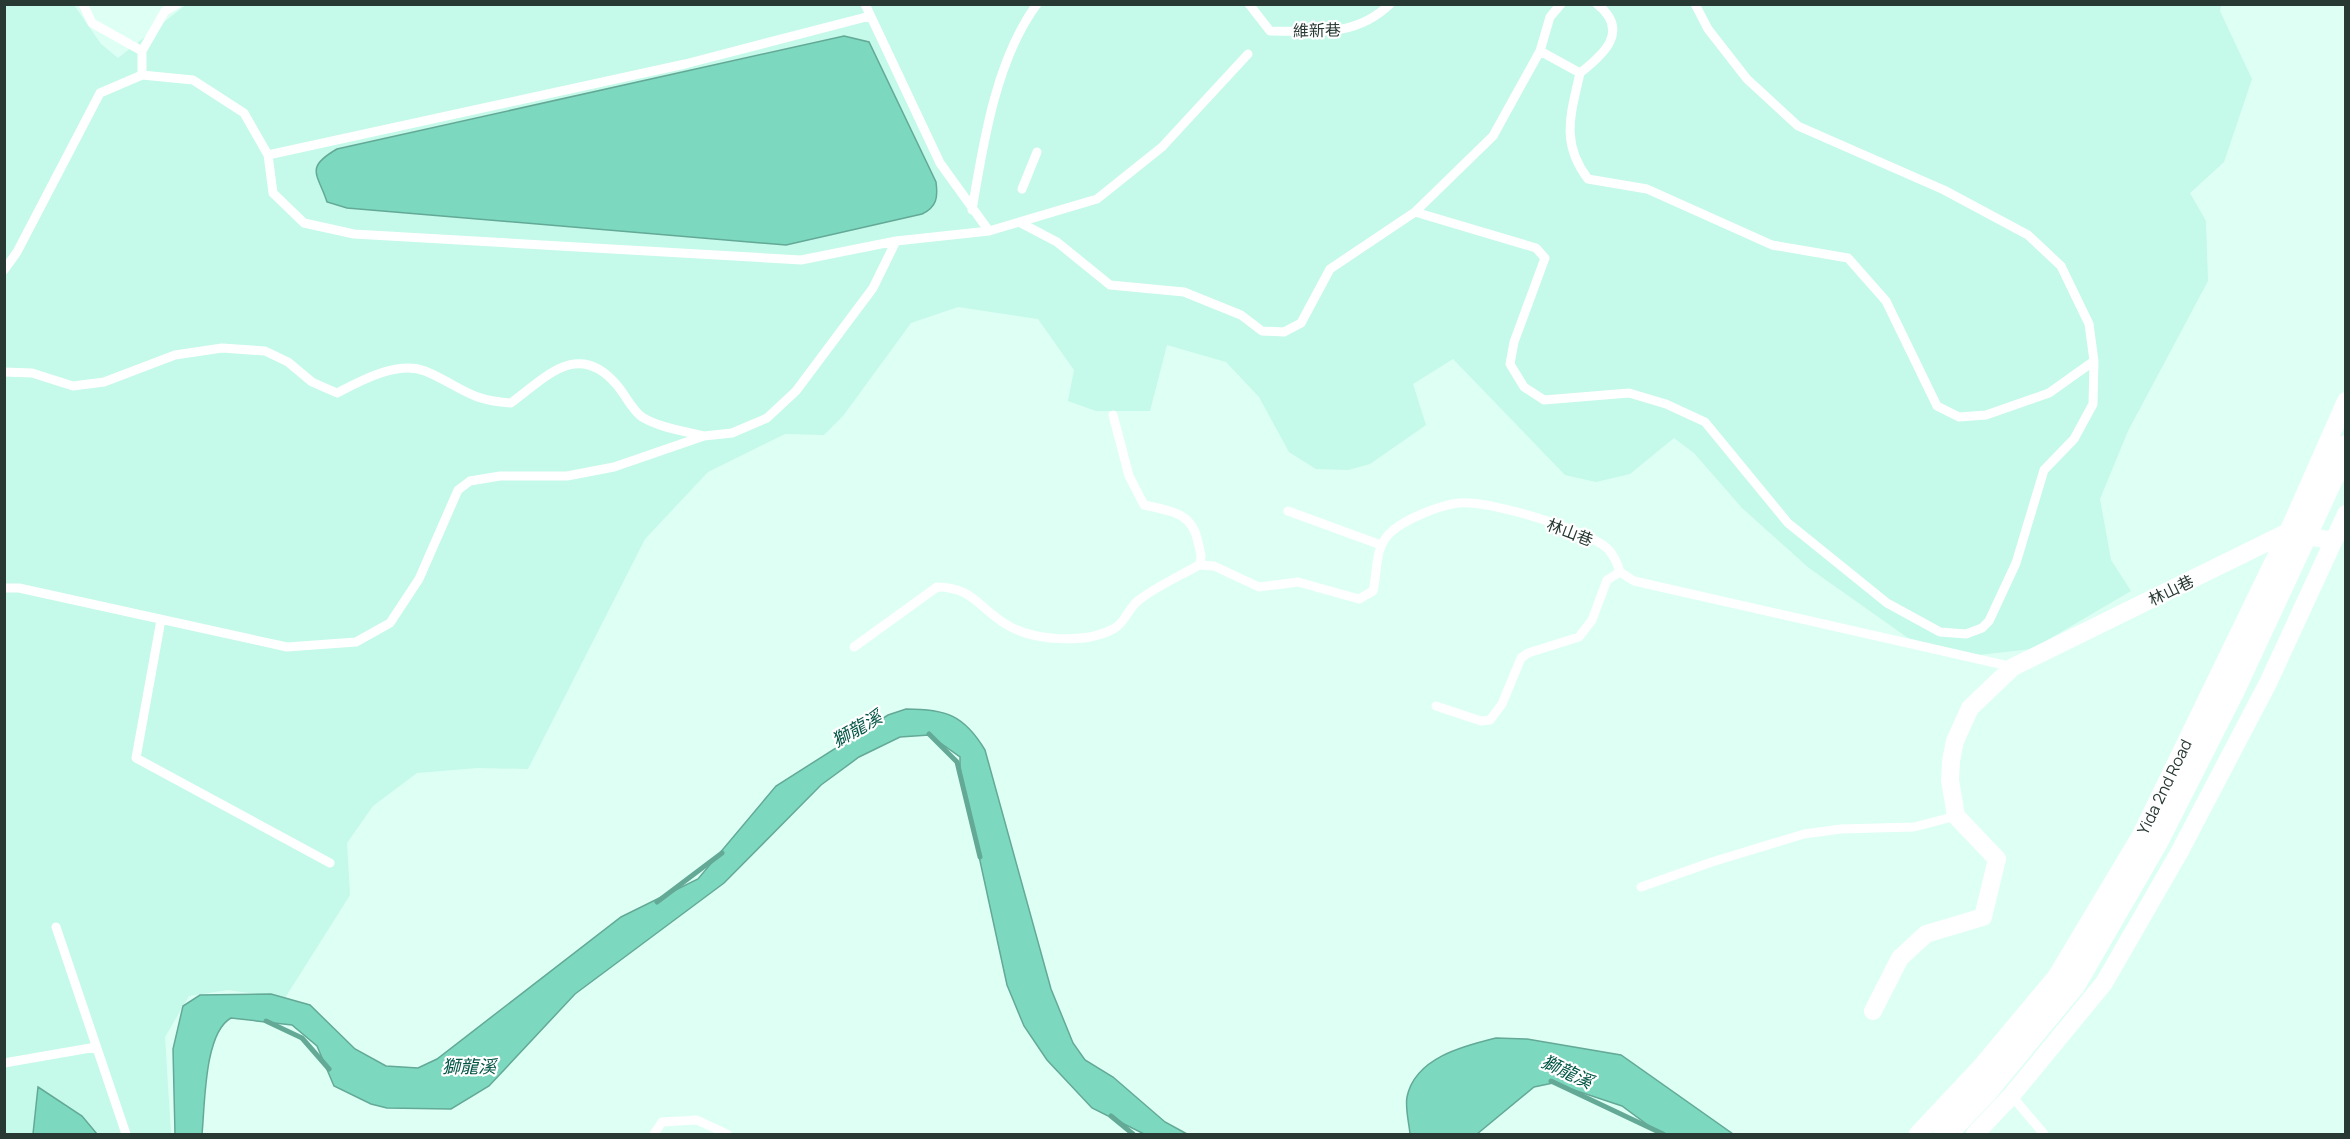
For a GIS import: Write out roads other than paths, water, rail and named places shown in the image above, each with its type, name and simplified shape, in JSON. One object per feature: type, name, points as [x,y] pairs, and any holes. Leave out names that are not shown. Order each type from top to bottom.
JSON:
[{"type":"street","name":"Yida 2nd Road","points":[[1918,1134],[1990,1087],[2074,984],[2156,842],[2233,690],[2296,534],[2345,402]]},
{"type":"street","name":"Yida 2nd Road","points":[[2296,534],[2346,447]]},
{"type":"street","name":"Yida 2nd Road","points":[[1945,1134],[1990,1087],[2104,982],[2180,851],[2268,682],[2346,514]]},
{"type":"street","points":[[2296,534],[2333,542]]},
{"type":"street","name":"林山巷","points":[[1956,816],[1950,780],[1955,741],[1970,708],[2013,667],[2296,534]]},
{"type":"street","points":[[1873,1011],[1900,958],[1926,934],[1983,917],[1997,859],[1956,816]]},
{"type":"street","name":"Yida 2nd Road","points":[[1975,1134],[1990,1087]]},
{"type":"lane","points":[[83,4],[92,23],[142,51]]},
{"type":"lane","points":[[142,75],[142,51],[165,11],[177,4]]},
{"type":"lane","points":[[865,4],[940,163],[989,231]]},
{"type":"lane","points":[[972,210],[995,93],[1027,18],[1037,4]]},
{"type":"lane","name":"維新巷","points":[[1249,4],[1270,31],[1348,30],[1378,16],[1390,4]]},
{"type":"lane","points":[[1019,222],[1057,242],[1110,285],[1184,292],[1241,315],[1262,331],[1284,332],[1301,323],[1330,269],[1416,212],[1493,136],[1540,51],[1550,17],[1561,4]]},
{"type":"lane","points":[[1597,4],[1608,16],[1611,25],[1610,43],[1599,58],[1580,73],[1568,128],[1577,165],[1588,179],[1647,189],[1772,245],[1848,258],[1886,301],[1937,406],[1959,417],[1986,416],[2049,393],[2094,361]]},
{"type":"lane","points":[[1416,212],[1536,248],[1545,258],[1514,342],[1510,364],[1524,387],[1544,400],[1629,393],[1666,404],[1705,422],[1788,523],[1887,603],[1940,632],[1966,634],[1982,628],[1989,621],[2016,563],[2044,470],[2074,439],[2093,404],[2094,361],[2089,324],[2061,266],[2028,235],[1944,190],[1798,126],[1747,79],[1708,29],[1695,4]]},
{"type":"lane","points":[[268,155],[686,64],[870,16]]},
{"type":"lane","points":[[1540,51],[1580,73]]},
{"type":"lane","points":[[4,270],[18,252],[100,93],[142,75],[193,80],[244,113],[268,155],[273,193],[304,223],[354,234],[801,260],[896,241],[989,231],[1096,199],[1162,147],[1248,54]]},
{"type":"lane","points":[[1022,189],[1037,152]]},
{"type":"lane","points":[[4,588],[20,588],[286,647],[356,642],[390,623],[419,579],[459,490],[470,481],[500,476],[578,474],[614,467],[704,436],[732,433],[767,418],[796,391],[873,288],[896,241]]},
{"type":"lane","points":[[4,372],[32,373],[74,386],[104,382],[138,372],[176,355],[222,348],[266,351],[288,362],[312,382],[337,393],[366,378],[398,369],[423,370],[466,394],[486,401],[511,403],[562,366],[584,362],[602,370],[641,416],[668,428],[704,436]]},
{"type":"lane","points":[[1113,415],[1129,476],[1144,504],[1189,519],[1196,528],[1202,558],[1199,565]]},
{"type":"lane","name":"林山巷","points":[[1381,545],[1390,533],[1430,510],[1462,502],[1513,511],[1592,538],[1617,560],[1620,572]]},
{"type":"lane","points":[[854,647],[937,587],[961,589],[1009,627],[1051,637],[1104,633],[1117,626],[1137,601],[1199,565],[1214,566],[1259,587],[1298,582],[1359,599],[1373,591],[1381,545],[1288,511]]},
{"type":"lane","points":[[1436,706],[1481,721],[1490,720],[1502,704],[1521,658],[1528,653],[1579,637],[1592,620],[1607,580],[1620,572],[1634,581],[2013,667]]},
{"type":"lane","points":[[161,620],[136,758],[330,863]]},
{"type":"lane","points":[[1641,887],[1712,862],[1804,834],[1840,829],[1914,827],[1956,816]]},
{"type":"lane","points":[[56,927],[96,1047],[121,1112],[126,1134]]},
{"type":"lane","points":[[4,1063],[96,1047]]},
{"type":"lane","points":[[1990,1087],[2044,1134]]},
{"type":"lane","points":[[654,1134],[662,1122],[697,1120],[727,1134]]},
{"type":"water","points":[[844,36],[869,42],[936,182],[937,192],[934,205],[922,214],[786,245],[347,208],[327,202],[316,172],[320,161],[337,149]]},
{"type":"water","name":"獅龍溪","points":[[906,709],[932,710],[953,716],[969,729],[985,750],[1051,989],[1073,1043],[1085,1060],[1113,1077],[1165,1122],[1187,1134],[1144,1134],[1092,1108],[1047,1060],[1024,1026],[1007,985],[960,769],[960,757],[929,735],[900,737],[859,757],[821,785],[724,883],[575,994],[489,1086],[451,1109],[387,1108],[371,1104],[334,1086],[317,1046],[292,1025],[231,1018],[222,1026],[211,1054],[205,1089],[202,1134],[175,1134],[173,1049],[183,1006],[200,995],[271,994],[310,1005],[355,1049],[386,1066],[418,1068],[437,1059],[621,917],[698,879],[776,786],[888,715]]},
{"type":"water","name":"獅龍溪","points":[[1496,1038],[1527,1039],[1621,1055],[1733,1134],[1660,1134],[1622,1106],[1553,1083],[1534,1087],[1477,1134],[1410,1134],[1407,1097],[1420,1072],[1430,1063],[1455,1050]]},
{"type":"water","points":[[38,1087],[82,1116],[97,1134],[33,1134]]},
{"type":"waterway","name":"獅龍溪","points":[[929,734],[957,762],[980,857]]},
{"type":"waterway","name":"獅龍溪","points":[[657,902],[722,853]]},
{"type":"waterway","name":"獅龍溪","points":[[266,1021],[302,1038],[329,1069]]},
{"type":"waterway","name":"獅龍溪","points":[[1551,1081],[1663,1134]]},
{"type":"waterway","name":"獅龍溪","points":[[1111,1116],[1133,1134]]}]
